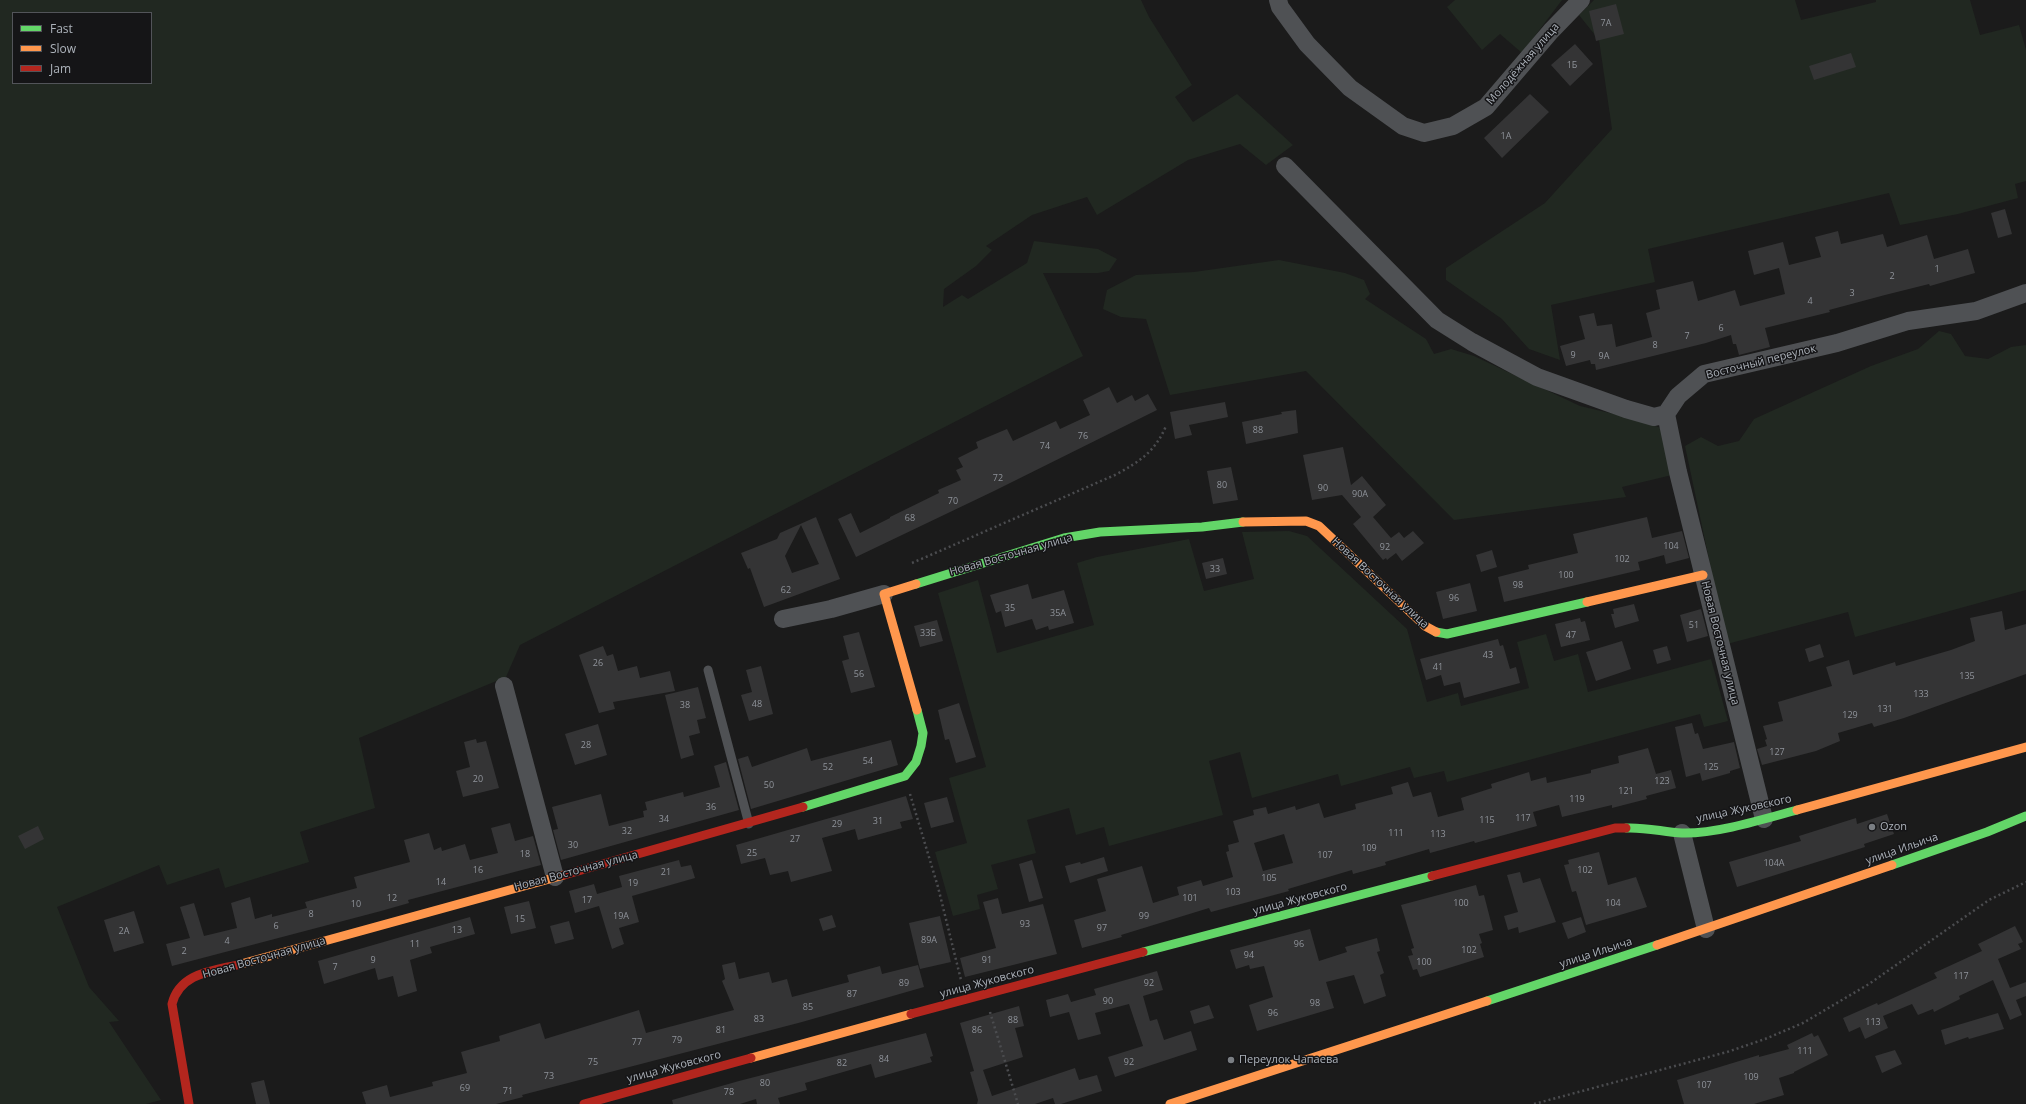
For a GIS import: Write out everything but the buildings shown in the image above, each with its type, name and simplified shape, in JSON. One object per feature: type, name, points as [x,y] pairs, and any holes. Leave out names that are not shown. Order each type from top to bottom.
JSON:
[{"type":"street","name":"Молодёжная улица","points":[[1278,0],[1280,7],[1307,44],[1350,88],[1403,126],[1424,133],[1453,126],[1486,107],[1551,31],[1581,0]]},
{"type":"street","points":[[1285,166],[1437,320],[1472,342],[1537,377],[1626,409],[1654,417],[1666,414],[1703,575]]},
{"type":"street","name":"Восточный переулок","points":[[1666,414],[1678,396],[1704,374],[1837,343],[1908,321],[1976,311],[2026,293]]},
{"type":"street","name":"Новая Восточная улица","points":[[783,619],[831,609],[884,594],[942,574],[1064,538],[1100,532],[1202,527],[1255,520],[1306,521],[1319,526],[1425,626],[1434,632],[1447,634],[1703,575],[1764,819]]},
{"type":"street","points":[[884,594],[923,733],[921,752],[914,768],[904,776]]},
{"type":"street","points":[[504,686],[555,876]]},
{"type":"street","name":"улица Жуковского","points":[[584,1104],[985,994],[1615,828],[1642,827],[1682,833],[1708,831],[1764,819],[2026,747]]},
{"type":"street","name":"Новая Восточная улица","points":[[189,1104],[172,1014],[174,992],[181,983],[192,978],[555,876],[749,824],[904,776]]},
{"type":"street","name":"улица Ильича","points":[[1170,1104],[1706,929],[1987,832],[2026,816]]},
{"type":"street","points":[[1682,833],[1706,929]]},
{"type":"lane","points":[[708,670],[749,824]]},
{"type":"path","points":[[912,563],[1121,472],[1139,462],[1149,452],[1159,441],[1166,426]]},
{"type":"path","points":[[904,776],[938,887],[966,1000]]},
{"type":"path","points":[[1534,1104],[1727,1052],[1765,1039],[1803,1023],[1868,984],[1989,900],[2026,882]]},
{"type":"path","points":[[985,994],[1018,1104]]},
{"type":"shaded area","points":[[0,0],[1141,0],[1149,17],[1192,85],[1175,97],[1193,122],[1237,94],[1293,145],[1266,165],[1240,144],[1188,160],[1097,215],[1087,197],[1032,215],[986,246],[992,250],[976,266],[944,289],[943,307],[962,295],[968,299],[1027,263],[1034,241],[1098,249],[1117,259],[1109,271],[1098,273],[1043,273],[1083,356],[520,645],[506,677],[359,738],[375,808],[300,832],[309,862],[225,888],[219,868],[167,885],[159,865],[57,907],[89,987],[119,1021],[109,1022],[161,1100],[146,1104],[0,1104]]},
{"type":"shaded area","points":[[1455,0],[1562,0],[1522,53],[1500,34],[1482,50],[1447,7]]},
{"type":"shaded area","points":[[1594,0],[1795,0],[1801,20],[1876,2],[1876,0],[1970,0],[1980,35],[2019,25],[2026,50],[2026,181],[2015,184],[2018,198],[1958,214],[1900,225],[1889,193],[1648,249],[1655,282],[1551,305],[1560,360],[1529,349],[1502,319],[1446,280],[1446,268],[1545,203],[1612,129],[1599,40],[1579,15]]},
{"type":"shaded area","points":[[1279,260],[1345,273],[1364,280],[1370,294],[1365,299],[1426,339],[1434,354],[1451,349],[1474,356],[1580,406],[1635,419],[1661,428],[1672,475],[1622,487],[1626,497],[1454,520],[1306,371],[1170,395],[1146,319],[1121,317],[1103,309],[1107,290],[1136,275],[1194,272]]},
{"type":"shaded area","points":[[1939,331],[1951,334],[1965,356],[1988,359],[2011,347],[2026,345],[2026,590],[1855,637],[1848,612],[1727,644],[1685,446],[1701,437],[1718,446],[1739,441],[1754,419],[1871,366],[1918,349]]},
{"type":"shaded area","points":[[1289,531],[1307,536],[1407,629],[1427,702],[1458,693],[1461,706],[1529,688],[1517,642],[1546,634],[1554,661],[1578,654],[1588,692],[1711,659],[1728,721],[1704,727],[1700,714],[1447,782],[1444,771],[1414,778],[1410,767],[1341,786],[1338,774],[1252,798],[1240,752],[1209,761],[1223,815],[1109,846],[1104,827],[1076,835],[1069,808],[1027,820],[1036,853],[991,865],[998,889],[977,895],[980,909],[953,916],[935,852],[967,843],[949,778],[986,767],[938,593],[978,580],[997,653],[1094,625],[1077,563],[1097,557],[1189,539],[1204,591],[1254,579],[1242,532]]},
{"type":"traffic: fast","points":[[916,584],[1064,538],[1100,532],[1202,527],[1243,522]]},
{"type":"traffic: fast","points":[[1436,632],[1447,634],[1587,602]]},
{"type":"traffic: fast","points":[[803,807],[905,776],[916,762],[921,746],[923,733],[917,710]]},
{"type":"traffic: fast","points":[[1626,828],[1695,833],[1725,829],[1797,810]]},
{"type":"traffic: fast","points":[[1892,865],[1987,832],[2026,816]]},
{"type":"traffic: fast","points":[[1143,952],[1432,876]]},
{"type":"traffic: fast","points":[[1487,1001],[1657,945]]},
{"type":"traffic: slow","points":[[1243,522],[1306,521],[1319,526],[1425,626],[1436,632]]},
{"type":"traffic: slow","points":[[1587,602],[1703,575]]},
{"type":"traffic: slow","points":[[916,584],[884,594],[917,710]]},
{"type":"traffic: slow","points":[[1797,810],[2026,747]]},
{"type":"traffic: slow","points":[[1657,945],[1892,865]]},
{"type":"traffic: slow","points":[[241,964],[564,875]]},
{"type":"traffic: slow","points":[[1170,1104],[1487,1001]]},
{"type":"traffic: slow","points":[[751,1058],[911,1014]]},
{"type":"traffic: jam","points":[[564,875],[803,807]]},
{"type":"traffic: jam","points":[[1432,876],[1615,828],[1626,828]]},
{"type":"traffic: jam","points":[[911,1014],[1143,952]]},
{"type":"traffic: jam","points":[[189,1104],[172,1004],[176,993],[182,985],[190,979],[209,971],[241,964]]},
{"type":"traffic: jam","points":[[584,1104],[751,1058]]},
{"type":"place","name":"Ozon","points":[[1872,827]]},
{"type":"place","name":"Переулок Чапаева","points":[[1231,1060]]}]
